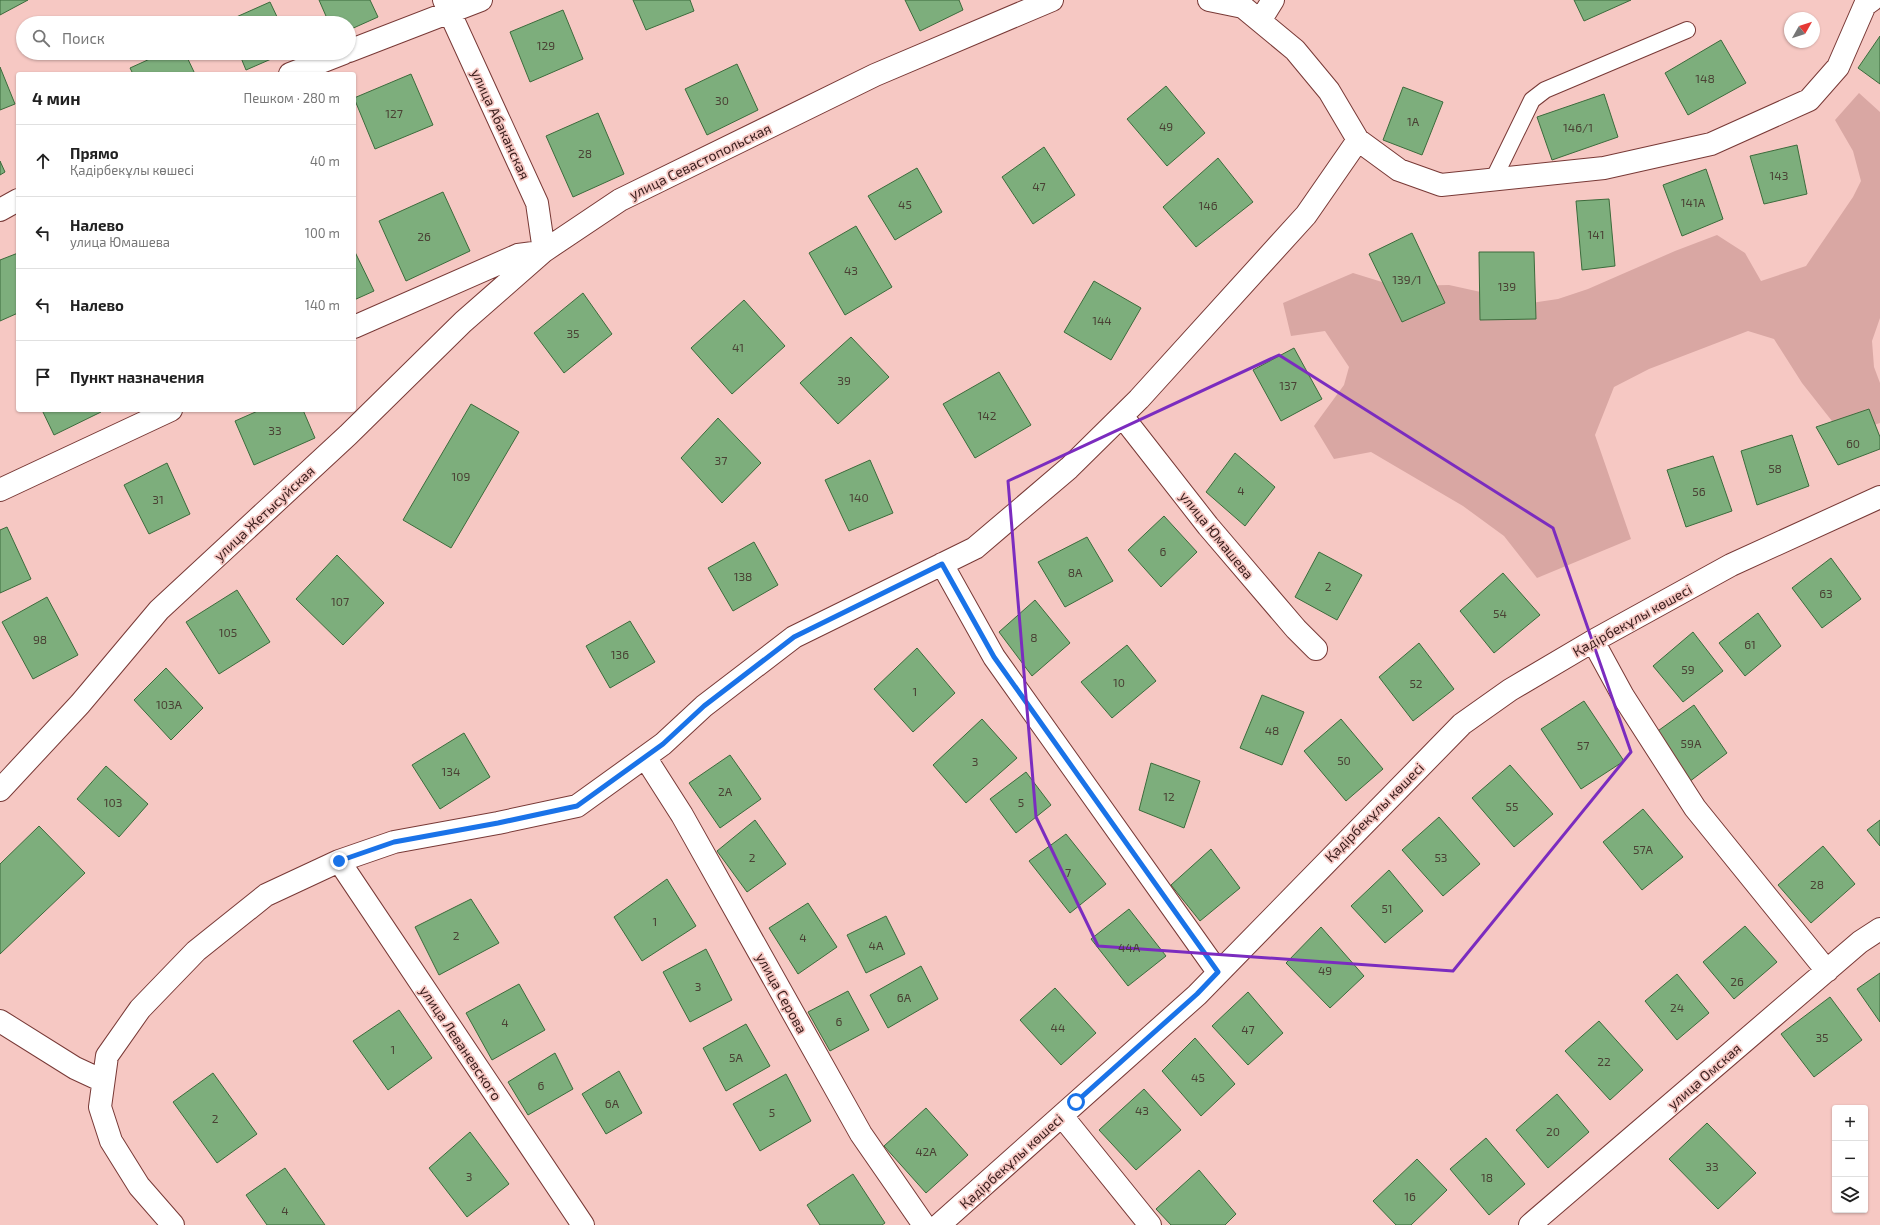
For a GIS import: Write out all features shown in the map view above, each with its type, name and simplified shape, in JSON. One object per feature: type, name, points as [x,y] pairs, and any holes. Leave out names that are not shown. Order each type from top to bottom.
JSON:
[{"type":"street","points":[[356,48],[447,7],[480,0]]},
{"type":"street","name":"улица Севастопольская","points":[[356,325],[518,255],[544,251],[620,200],[875,75],[1052,0]]},
{"type":"street","points":[[1209,0],[1243,7],[1295,50],[1329,91],[1358,140],[1399,170],[1441,185],[1604,168],[1711,144],[1810,100],[1838,67],[1865,5],[1872,0]]},
{"type":"street","points":[[1260,21],[1273,0]]},
{"type":"street","name":"улица Абаканская","points":[[447,7],[537,203],[544,251]]},
{"type":"street","points":[[295,72],[326,60]]},
{"type":"street","points":[[173,1225],[139,1186],[111,1141],[100,1107],[107,1056],[140,1009],[196,951],[266,896],[339,861],[394,842],[498,823],[577,806],[663,744],[704,706],[794,637],[975,548],[1069,468],[1122,416],[1306,216],[1358,140]]},
{"type":"street","points":[[0,210],[16,201]]},
{"type":"street","name":"улица Жетысуйская","points":[[0,790],[80,704],[159,610],[348,435],[463,322],[544,251]]},
{"type":"street","points":[[0,490],[167,412]]},
{"type":"street","name":"улица Юмашева","points":[[1122,416],[1208,526],[1296,629],[1316,649]]},
{"type":"street","name":"Қадірбекұлы көшесі","points":[[939,1225],[1197,994],[1462,724],[1510,690],[1593,641],[1731,565],[1880,497]]},
{"type":"street","points":[[942,564],[994,657],[1218,972]]},
{"type":"street","points":[[1593,641],[1623,696],[1694,808],[1827,971]]},
{"type":"street","name":"улица Серова","points":[[645,757],[682,815],[861,1134],[924,1225]]},
{"type":"street","name":"улица Леваневского","points":[[339,861],[583,1225]]},
{"type":"street","name":"улица Омская","points":[[1530,1225],[1860,942],[1880,929]]},
{"type":"street","points":[[0,1021],[75,1068],[103,1081]]},
{"type":"street","points":[[1062,1116],[1150,1225]]},
{"type":"lane","points":[[1493,180],[1532,100],[1545,90],[1688,30]]},
{"type":"highlighted area","points":[[1279,355],[1553,528],[1631,752],[1453,971],[1098,946],[1036,817],[1008,481]]},
{"type":"shaded area","points":[[1859,93],[1880,112],[1880,318],[1872,341],[1874,367],[1880,383],[1880,423],[1843,435],[1802,383],[1774,339],[1748,331],[1649,369],[1614,387],[1595,435],[1631,539],[1537,578],[1504,536],[1463,506],[1371,452],[1334,459],[1314,426],[1344,385],[1349,367],[1325,331],[1291,336],[1283,303],[1353,273],[1395,286],[1449,285],[1531,303],[1558,299],[1588,289],[1675,251],[1717,235],[1745,253],[1761,281],[1806,266],[1853,197],[1861,181],[1853,151],[1835,120]]},
{"type":"building","points":[[0,0],[28,0],[0,15]]},
{"type":"building","points":[[319,0],[370,0],[378,17],[356,27],[356,16],[326,16]]},
{"type":"building","points":[[633,0],[690,0],[694,11],[646,30]]},
{"type":"building","points":[[905,0],[959,0],[963,10],[920,31]]},
{"type":"building","points":[[1574,0],[1631,0],[1584,21]]},
{"type":"building","points":[[270,2],[277,16],[238,16]]},
{"type":"building","points":[[563,10],[583,59],[530,82],[510,32]]},
{"type":"building","points":[[1880,36],[1880,84],[1858,68]]},
{"type":"building","points":[[1721,40],[1746,83],[1688,115],[1665,73]]},
{"type":"building","points":[[148,60],[188,60],[194,72],[132,72],[130,68]]},
{"type":"building","points":[[242,60],[269,60],[246,70]]},
{"type":"building","points":[[737,64],[758,110],[707,135],[685,89]]},
{"type":"building","points":[[0,67],[15,104],[0,110]]},
{"type":"building","points":[[411,74],[433,125],[375,149],[356,103],[356,97]]},
{"type":"building","points":[[1166,86],[1205,133],[1167,166],[1127,119]]},
{"type":"building","points":[[1403,87],[1443,102],[1422,155],[1383,140]]},
{"type":"building","points":[[1604,94],[1618,137],[1552,160],[1537,117]]},
{"type":"building","points":[[598,113],[624,174],[573,197],[546,136]]},
{"type":"building","points":[[1797,145],[1807,194],[1764,204],[1750,156]]},
{"type":"building","points":[[1044,147],[1075,195],[1033,224],[1002,177]]},
{"type":"building","points":[[1218,158],[1253,202],[1196,247],[1163,207]]},
{"type":"building","points":[[0,161],[5,172],[0,175]]},
{"type":"building","points":[[917,168],[942,212],[895,240],[868,196]]},
{"type":"building","points":[[1706,169],[1723,219],[1682,236],[1663,185]]},
{"type":"building","points":[[443,192],[470,251],[406,281],[379,221]]},
{"type":"building","points":[[1609,199],[1615,266],[1582,270],[1576,201]]},
{"type":"building","points":[[856,226],[892,287],[845,315],[809,253]]},
{"type":"building","points":[[1412,233],[1445,303],[1402,322],[1369,254]]},
{"type":"building","points":[[1479,252],[1534,252],[1536,319],[1480,320]]},
{"type":"building","points":[[16,254],[16,314],[0,321],[0,260]]},
{"type":"building","points":[[356,254],[374,291],[356,299]]},
{"type":"building","points":[[1094,281],[1141,308],[1111,360],[1064,332]]},
{"type":"building","points":[[583,293],[612,334],[564,373],[534,333]]},
{"type":"building","points":[[744,300],[785,346],[732,394],[691,348]]},
{"type":"building","points":[[851,337],[889,377],[838,424],[800,383]]},
{"type":"building","points":[[1294,348],[1322,399],[1281,421],[1253,370]]},
{"type":"building","points":[[999,372],[1031,425],[975,458],[943,404]]},
{"type":"building","points":[[471,404],[519,432],[451,548],[403,520]]},
{"type":"building","points":[[1869,409],[1880,437],[1880,449],[1838,465],[1816,427]]},
{"type":"building","points":[[43,412],[101,412],[54,435]]},
{"type":"building","points":[[255,412],[304,412],[315,438],[254,465],[235,421]]},
{"type":"building","points":[[718,418],[761,463],[722,503],[681,458]]},
{"type":"building","points":[[1792,435],[1809,486],[1757,505],[1741,451]]},
{"type":"building","points":[[1235,453],[1275,487],[1245,526],[1206,492]]},
{"type":"building","points":[[1713,456],[1732,511],[1686,527],[1667,470]]},
{"type":"building","points":[[870,460],[893,513],[849,531],[825,480]]},
{"type":"building","points":[[167,463],[190,514],[149,534],[124,485]]},
{"type":"building","points":[[1164,516],[1197,552],[1161,587],[1128,550]]},
{"type":"building","points":[[7,527],[31,579],[0,593],[0,530]]},
{"type":"building","points":[[1087,537],[1113,581],[1065,607],[1038,562]]},
{"type":"building","points":[[754,542],[778,585],[733,611],[708,568]]},
{"type":"building","points":[[1319,552],[1362,575],[1337,620],[1295,597]]},
{"type":"building","points":[[337,555],[384,603],[343,645],[296,599]]},
{"type":"building","points":[[1831,558],[1861,599],[1822,628],[1792,588]]},
{"type":"building","points":[[1503,573],[1540,615],[1494,653],[1460,611]]},
{"type":"building","points":[[237,590],[270,642],[219,674],[186,622]]},
{"type":"building","points":[[47,597],[78,655],[33,679],[2,622]]},
{"type":"building","points":[[1035,600],[1070,643],[1032,676],[999,632]]},
{"type":"building","points":[[1758,613],[1781,646],[1745,676],[1719,643]]},
{"type":"building","points":[[630,621],[655,662],[610,688],[586,646]]},
{"type":"building","points":[[1693,632],[1723,671],[1683,702],[1653,666]]},
{"type":"building","points":[[1419,643],[1454,689],[1413,721],[1379,677]]},
{"type":"building","points":[[1127,645],[1156,681],[1112,718],[1081,682]]},
{"type":"building","points":[[917,648],[955,693],[913,732],[874,689]]},
{"type":"building","points":[[166,668],[203,708],[171,740],[134,700]]},
{"type":"building","points":[[1262,695],[1304,712],[1282,765],[1240,748]]},
{"type":"building","points":[[1584,701],[1624,761],[1581,789],[1541,729]]},
{"type":"building","points":[[1694,705],[1727,753],[1689,782],[1655,733]]},
{"type":"building","points":[[982,719],[1017,758],[966,803],[933,765]]},
{"type":"building","points":[[1341,719],[1383,769],[1346,801],[1304,751]]},
{"type":"building","points":[[464,733],[490,777],[440,809],[412,765]]},
{"type":"building","points":[[730,755],[761,799],[720,828],[689,783]]},
{"type":"building","points":[[1151,763],[1200,781],[1184,828],[1139,810]]},
{"type":"building","points":[[1510,765],[1553,814],[1514,847],[1472,798]]},
{"type":"building","points":[[106,766],[148,804],[119,837],[77,799]]},
{"type":"building","points":[[1026,772],[1051,805],[1016,833],[990,799]]},
{"type":"building","points":[[1643,809],[1683,857],[1642,890],[1603,842]]},
{"type":"building","points":[[1439,817],[1480,864],[1443,896],[1402,850]]},
{"type":"building","points":[[755,820],[786,864],[747,892],[717,851]]},
{"type":"building","points":[[1880,820],[1880,846],[1867,830]]},
{"type":"building","points":[[39,826],[85,873],[0,954],[0,864]]},
{"type":"building","points":[[1066,834],[1106,884],[1070,913],[1029,861]]},
{"type":"building","points":[[1823,846],[1855,884],[1811,923],[1778,885]]},
{"type":"building","points":[[1211,849],[1240,888],[1200,921],[1171,885]]},
{"type":"building","points":[[1389,870],[1423,911],[1385,943],[1351,906]]},
{"type":"building","points":[[667,879],[696,926],[642,961],[614,917]]},
{"type":"building","points":[[471,899],[499,943],[439,975],[415,927]]},
{"type":"building","points":[[808,903],[837,947],[798,974],[769,928]]},
{"type":"building","points":[[1129,909],[1166,956],[1128,986],[1091,939]]},
{"type":"building","points":[[886,916],[905,954],[866,973],[847,935]]},
{"type":"building","points":[[1745,926],[1777,962],[1734,999],[1703,962]]},
{"type":"building","points":[[1321,927],[1364,976],[1330,1008],[1286,963]]},
{"type":"building","points":[[706,949],[732,1000],[690,1022],[663,972]]},
{"type":"building","points":[[921,966],[938,999],[888,1028],[870,995]]},
{"type":"building","points":[[1880,973],[1880,1022],[1857,989]]},
{"type":"building","points":[[1677,974],[1709,1013],[1677,1040],[1645,1001]]},
{"type":"building","points":[[519,984],[545,1030],[492,1060],[466,1013]]},
{"type":"building","points":[[1055,988],[1096,1033],[1061,1065],[1020,1020]]},
{"type":"building","points":[[848,991],[869,1030],[830,1051],[808,1012]]},
{"type":"building","points":[[1248,992],[1283,1033],[1248,1065],[1212,1026]]},
{"type":"building","points":[[1830,997],[1862,1040],[1814,1077],[1781,1034]]},
{"type":"building","points":[[399,1010],[432,1058],[388,1090],[353,1041]]},
{"type":"building","points":[[1599,1021],[1643,1070],[1610,1100],[1565,1051]]},
{"type":"building","points":[[746,1024],[770,1066],[726,1091],[703,1048]]},
{"type":"building","points":[[1195,1038],[1235,1084],[1201,1116],[1162,1071]]},
{"type":"building","points":[[555,1053],[573,1089],[528,1115],[508,1082]]},
{"type":"building","points":[[619,1071],[642,1113],[606,1134],[582,1094]]},
{"type":"building","points":[[213,1073],[257,1134],[217,1163],[173,1102]]},
{"type":"building","points":[[786,1074],[811,1121],[760,1151],[733,1104]]},
{"type":"building","points":[[1144,1089],[1181,1130],[1136,1170],[1099,1130]]},
{"type":"building","points":[[1557,1094],[1589,1132],[1548,1168],[1516,1130]]},
{"type":"building","points":[[926,1108],[968,1155],[926,1193],[884,1146]]},
{"type":"building","points":[[1707,1123],[1756,1173],[1718,1209],[1669,1159]]},
{"type":"building","points":[[470,1132],[509,1184],[467,1217],[429,1168]]},
{"type":"building","points":[[1486,1138],[1525,1184],[1489,1215],[1450,1169]]},
{"type":"building","points":[[1417,1159],[1447,1190],[1411,1225],[1396,1225],[1373,1201]]},
{"type":"building","points":[[285,1168],[325,1225],[267,1225],[246,1195]]},
{"type":"building","points":[[1199,1170],[1236,1214],[1225,1225],[1171,1225],[1156,1209]]},
{"type":"building","points":[[853,1174],[885,1223],[882,1225],[820,1225],[807,1205]]},
{"type":"route","points":[[339,861],[394,842],[498,823],[577,806],[663,744],[704,706],[794,637],[942,564],[994,657],[1218,972],[1197,994],[1076,1102]]}]
